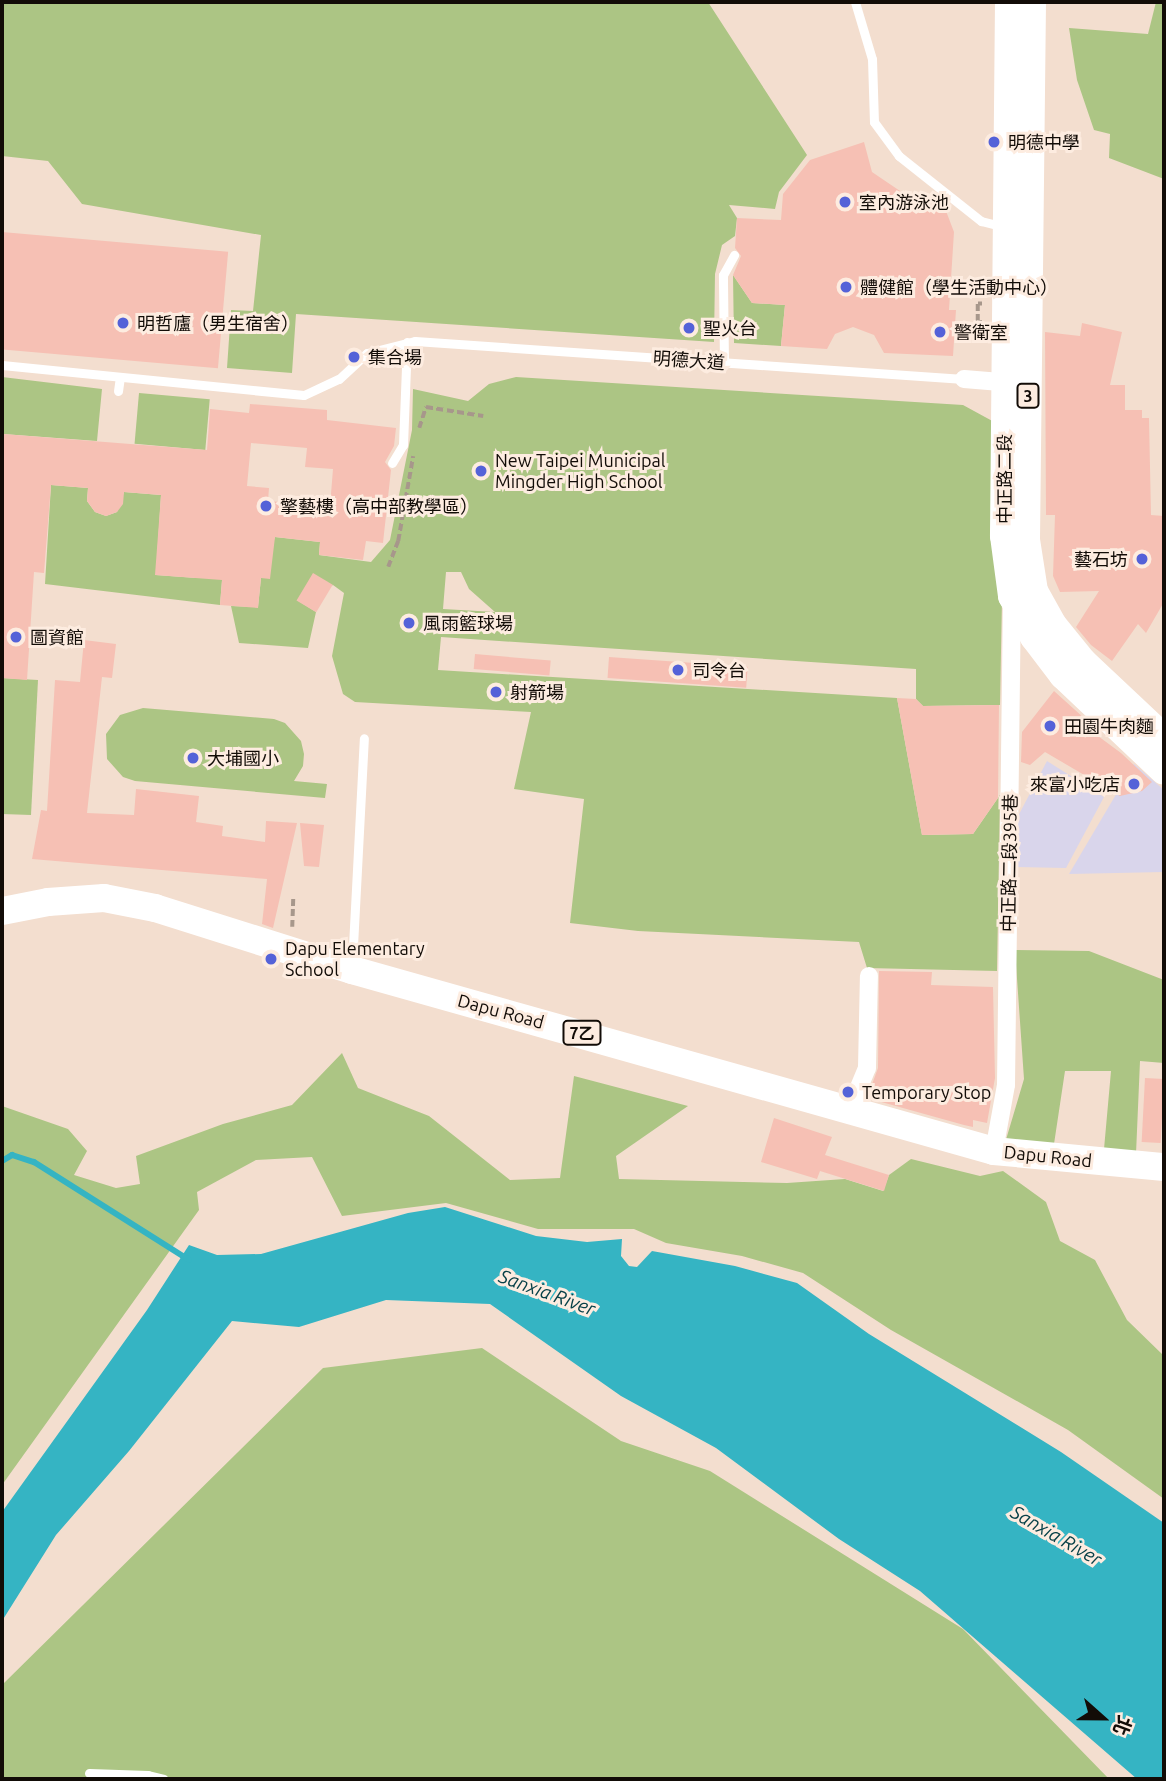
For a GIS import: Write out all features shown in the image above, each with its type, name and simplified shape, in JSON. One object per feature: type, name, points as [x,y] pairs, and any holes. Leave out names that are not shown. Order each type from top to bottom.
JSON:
[{"type":"main road","name":"中正路二段","points":[[1009,2],[1006,227],[1016,383]]},
{"type":"main road","name":"中正路二段","points":[[1032,2],[1016,383],[1004,536],[1034,637],[1063,675],[1164,771]]},
{"type":"main road","name":"中正路二段","points":[[1023,593],[1083,662],[1164,738]]},
{"type":"main road","name":"Dapu Road","points":[[2,912],[48,902],[104,898],[155,908],[352,970],[993,1151],[1164,1167]]},
{"type":"street","points":[[964,379],[1016,383]]},
{"type":"street","name":"中正路二段395巷","points":[[993,1151],[1006,1085],[1023,593]]},
{"type":"street","points":[[850,1109],[867,1068],[869,976]]},
{"type":"lane","points":[[855,2],[872,59],[874,122],[899,156],[909,164],[981,221],[1006,227]]},
{"type":"lane","points":[[724,363],[723,275],[734,255]]},
{"type":"lane","points":[[392,463],[403,445],[411,342]]},
{"type":"lane","name":"明德大道","points":[[2,365],[304,395],[339,379],[367,353],[411,342],[964,379]]},
{"type":"lane","points":[[118,391],[120,377]]},
{"type":"lane","points":[[352,970],[364,737]]},
{"type":"lane","points":[[89,1773],[148,1775],[164,1779]]},
{"type":"path","points":[[418,432],[426,407],[483,416]]},
{"type":"path","points":[[388,567],[398,541],[415,446]]},
{"type":"path","points":[[286,949],[294,914],[293,896]]},
{"type":"shaded area","points":[[1047,761],[1104,797],[1066,868],[1016,867],[1016,820]]},
{"type":"shaded area","points":[[1134,764],[1164,790],[1164,872],[1069,874]]},
{"type":"green space","points":[[2,2],[708,2],[807,155],[779,192],[775,209],[729,205],[737,218],[735,236],[722,245],[715,274],[714,342],[296,314],[292,373],[227,368],[231,310],[253,311],[261,235],[82,204],[48,161],[2,156]]},
{"type":"green space","points":[[1156,2],[1164,2],[1164,179],[1109,158],[1110,134],[1094,130],[1077,80],[1069,28],[1148,34]]},
{"type":"green space","points":[[733,275],[752,303],[785,305],[781,346],[734,343]]},
{"type":"green space","points":[[2,377],[102,389],[97,441],[3,434],[2,440]]},
{"type":"green space","points":[[516,377],[963,405],[996,423],[1002,598],[1000,705],[923,706],[916,699],[916,669],[441,637],[438,670],[897,698],[922,835],[973,834],[1000,795],[997,971],[867,968],[859,942],[638,931],[570,923],[584,799],[514,789],[531,712],[355,702],[343,694],[332,656],[344,593],[333,585],[297,600],[316,612],[308,648],[239,643],[231,606],[258,607],[261,578],[275,537],[320,542],[319,555],[371,562],[390,540],[412,430],[413,389],[468,401],[489,384]],"holes":[[[446,572],[461,572],[469,589],[495,612],[443,609]]]},
{"type":"green space","points":[[139,393],[210,399],[205,450],[135,444]]},
{"type":"green space","points":[[51,485],[88,488],[87,501],[95,512],[106,516],[117,512],[124,492],[161,495],[156,575],[197,578],[228,507],[220,605],[45,584]]},
{"type":"green space","points":[[2,678],[38,680],[31,815],[2,814]]},
{"type":"green space","points":[[143,708],[274,719],[285,723],[301,741],[304,754],[303,766],[294,781],[327,784],[325,798],[135,781],[123,777],[107,759],[106,734],[120,715]]},
{"type":"green space","points":[[1015,950],[1089,951],[1164,980],[1164,1063],[1140,1061],[1136,1154],[1104,1149],[1111,1071],[1065,1071],[1054,1144],[1005,1143],[1024,1079]]},
{"type":"green space","points":[[342,1053],[358,1088],[429,1116],[510,1180],[560,1178],[574,1076],[688,1106],[616,1156],[619,1179],[787,1183],[845,1179],[883,1191],[889,1175],[911,1159],[980,1176],[1003,1171],[1046,1202],[1060,1241],[1095,1260],[1127,1320],[1164,1356],[1164,1499],[1068,1430],[891,1330],[803,1273],[742,1256],[666,1243],[634,1229],[538,1229],[446,1203],[342,1216],[312,1157],[256,1160],[197,1192],[199,1210],[2,1485],[2,1106],[68,1129],[87,1151],[74,1175],[116,1188],[140,1184],[136,1156],[223,1124],[292,1105]]},
{"type":"green space","points":[[482,1348],[621,1441],[710,1471],[963,1629],[1109,1779],[2,1779],[2,1685],[323,1368]]},
{"type":"water","name":"Sanxia River","points":[[445,1207],[536,1236],[587,1242],[622,1239],[621,1256],[629,1266],[637,1267],[652,1251],[735,1266],[797,1283],[869,1334],[1061,1452],[1164,1523],[1164,1779],[1137,1779],[920,1591],[839,1539],[716,1448],[621,1396],[490,1304],[386,1300],[299,1327],[232,1321],[129,1451],[56,1535],[2,1621],[2,1512],[147,1310],[189,1245],[217,1255],[261,1254],[408,1213]]},
{"type":"building","name":"體健館（學生活動中心）","points":[[864,142],[872,172],[903,193],[946,211],[954,232],[949,310],[956,310],[953,356],[884,353],[874,335],[853,327],[835,334],[827,349],[781,346],[785,305],[752,303],[733,275],[741,256],[735,248],[737,218],[781,220],[783,194],[810,160]]},
{"type":"building","name":"明哲廬（男生宿舍）","points":[[2,232],[228,252],[218,368],[2,349]]},
{"type":"building","points":[[1082,323],[1122,332],[1110,385],[1125,385],[1125,410],[1142,410],[1142,418],[1149,418],[1151,515],[1164,516],[1164,602],[1146,633],[1138,624],[1112,661],[1091,645],[1076,627],[1099,591],[1060,592],[1053,576],[1055,515],[1046,515],[1045,332],[1080,336]]},
{"type":"building","points":[[250,404],[327,410],[327,420],[396,428],[394,446],[385,462],[391,470],[383,543],[366,541],[363,560],[319,555],[320,542],[275,537],[270,579],[261,578],[258,608],[220,605],[222,580],[155,575],[161,495],[124,492],[123,504],[117,512],[106,516],[95,512],[87,501],[88,488],[51,485],[44,573],[34,572],[27,680],[2,678],[3,434],[207,450],[210,409],[249,413]],"holes":[[[251,443],[307,448],[305,467],[333,469],[330,506],[268,501],[269,488],[247,486]]]},
{"type":"building","points":[[313,573],[333,585],[316,612],[297,600]]},
{"type":"building","points":[[84,640],[116,644],[112,678],[102,677],[87,813],[134,815],[136,789],[199,796],[196,822],[223,826],[222,836],[265,842],[266,821],[297,823],[273,928],[262,924],[267,879],[32,859],[41,810],[47,811],[55,680],[80,682]]},
{"type":"building","points":[[475,654],[551,661],[549,676],[474,669]]},
{"type":"building","name":"司令台","points":[[609,657],[748,667],[746,688],[608,678]]},
{"type":"building","points":[[1054,691],[1084,718],[1079,722],[1121,753],[1152,782],[1142,791],[1120,796],[1045,752],[1030,765],[1021,762],[1022,732]]},
{"type":"building","points":[[897,698],[916,699],[923,706],[999,705],[998,798],[973,834],[922,835]]},
{"type":"building","points":[[300,823],[324,825],[319,867],[304,866]]},
{"type":"building","points":[[879,971],[932,972],[931,985],[993,987],[995,1078],[987,1123],[973,1120],[973,1127],[867,1098],[878,1068]]},
{"type":"building","points":[[1145,1078],[1164,1079],[1161,1143],[1142,1142]]},
{"type":"building","points":[[774,1118],[832,1137],[825,1155],[889,1175],[884,1191],[820,1171],[817,1179],[761,1162]]},
{"type":"waterway","points":[[2,1161],[12,1155],[34,1162],[189,1260]]},
{"type":"place","name":"明德中學","points":[[994,142]]},
{"type":"place","name":"室內游泳池","points":[[845,202]]},
{"type":"place","name":"體健館（學生活動中心）","points":[[846,287]]},
{"type":"place","name":"明哲廬（男生宿舍）","points":[[123,323]]},
{"type":"place","name":"聖火台","points":[[689,328]]},
{"type":"place","name":"警衛室","points":[[940,332]]},
{"type":"place","name":"集合場","points":[[354,357]]},
{"type":"place","name":"New Taipei Municipal Mingder High School","points":[[481,471]]},
{"type":"place","name":"擎藝樓（高中部教學區）","points":[[266,506]]},
{"type":"place","name":"藝石坊","points":[[1142,559]]},
{"type":"place","name":"風雨籃球場","points":[[409,623]]},
{"type":"place","name":"圖資館","points":[[16,637]]},
{"type":"place","name":"司令台","points":[[678,670]]},
{"type":"place","name":"射箭場","points":[[496,692]]},
{"type":"place","name":"田園牛肉麵","points":[[1050,726]]},
{"type":"place","name":"大埔國小","points":[[193,758]]},
{"type":"place","name":"來富小吃店","points":[[1134,784]]},
{"type":"place","name":"Dapu Elementary School","points":[[271,959]]},
{"type":"place","name":"Temporary Stop","points":[[848,1092]]}]
